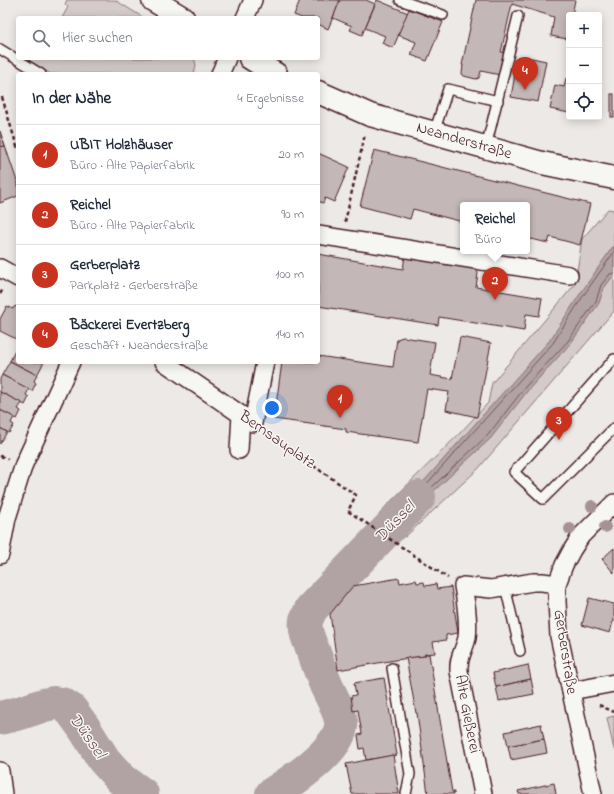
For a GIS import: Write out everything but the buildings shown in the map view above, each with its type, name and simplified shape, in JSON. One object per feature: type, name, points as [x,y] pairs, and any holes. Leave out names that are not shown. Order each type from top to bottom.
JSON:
[{"type":"main road","points":[[153,0],[180,16]]},
{"type":"main road","points":[[253,60],[273,72]]},
{"type":"main road","name":"Neanderstraße","points":[[320,93],[370,114],[434,133],[542,163],[614,178]]},
{"type":"street","points":[[246,16],[253,0]]},
{"type":"street","points":[[221,72],[226,60]]},
{"type":"street","points":[[320,235],[569,275]]},
{"type":"street","points":[[0,268],[16,277]]},
{"type":"street","points":[[0,555],[7,518],[24,464],[70,364]]},
{"type":"street","name":"Bernsauplatz","points":[[167,364],[247,419]]},
{"type":"street","points":[[239,450],[264,364]]},
{"type":"street","name":"Gerberstraße","points":[[593,794],[559,636],[557,584],[569,555],[578,540],[614,503]]},
{"type":"street","points":[[463,586],[491,589],[533,582],[557,584]]},
{"type":"street","name":"Alte Gießerei","points":[[463,586],[468,627],[466,640],[458,664],[483,794]]},
{"type":"street","points":[[571,691],[614,683]]},
{"type":"street","points":[[0,771],[3,794]]},
{"type":"lane","points":[[400,0],[443,15]]},
{"type":"lane","points":[[486,147],[518,16]]},
{"type":"lane","points":[[0,49],[16,59]]},
{"type":"lane","points":[[18,60],[38,72]]},
{"type":"lane","points":[[434,133],[448,89],[498,101]]},
{"type":"lane","points":[[614,359],[514,472],[543,499],[614,428]]},
{"type":"lane","points":[[505,586],[520,651]]},
{"type":"lane","points":[[392,668],[410,774],[406,794]]},
{"type":"path","points":[[2,97],[16,143]]},
{"type":"path","points":[[342,238],[370,114]]},
{"type":"path","name":"Bernsauplatz","points":[[247,419],[356,495],[348,512],[455,583],[463,586]]},
{"type":"shaded area","points":[[67,0],[115,0],[141,16],[63,16],[68,7],[65,4]]},
{"type":"shaded area","points":[[28,60],[195,60],[196,65],[194,72],[48,72]]},
{"type":"shaded area","points":[[608,209],[614,210],[614,311],[478,469],[405,537],[374,521],[387,505],[460,433],[488,403],[492,383],[575,284],[582,239]]},
{"type":"shaded area","points":[[614,716],[614,750],[607,718]]},
{"type":"water","points":[[614,245],[614,275],[604,288],[599,303],[571,343],[529,389],[491,438],[435,490],[393,535],[383,527],[550,340]]},
{"type":"waterway","name":"Düssel","points":[[272,794],[315,763],[335,742],[340,731],[341,721],[339,712],[324,681],[306,632],[306,620],[311,609],[419,497]]},
{"type":"waterway","name":"Düssel","points":[[0,718],[44,705],[54,703],[62,704],[71,710],[104,760],[122,780],[142,794]]},
{"type":"place","name":"Bäckerei Evertzberg","points":[[525,90]]},
{"type":"place","name":"Reichel","points":[[495,300]]},
{"type":"place","name":"UBIT Holzhäuser","points":[[340,418]]},
{"type":"place","name":"Gerberplatz","points":[[559,440]]}]
